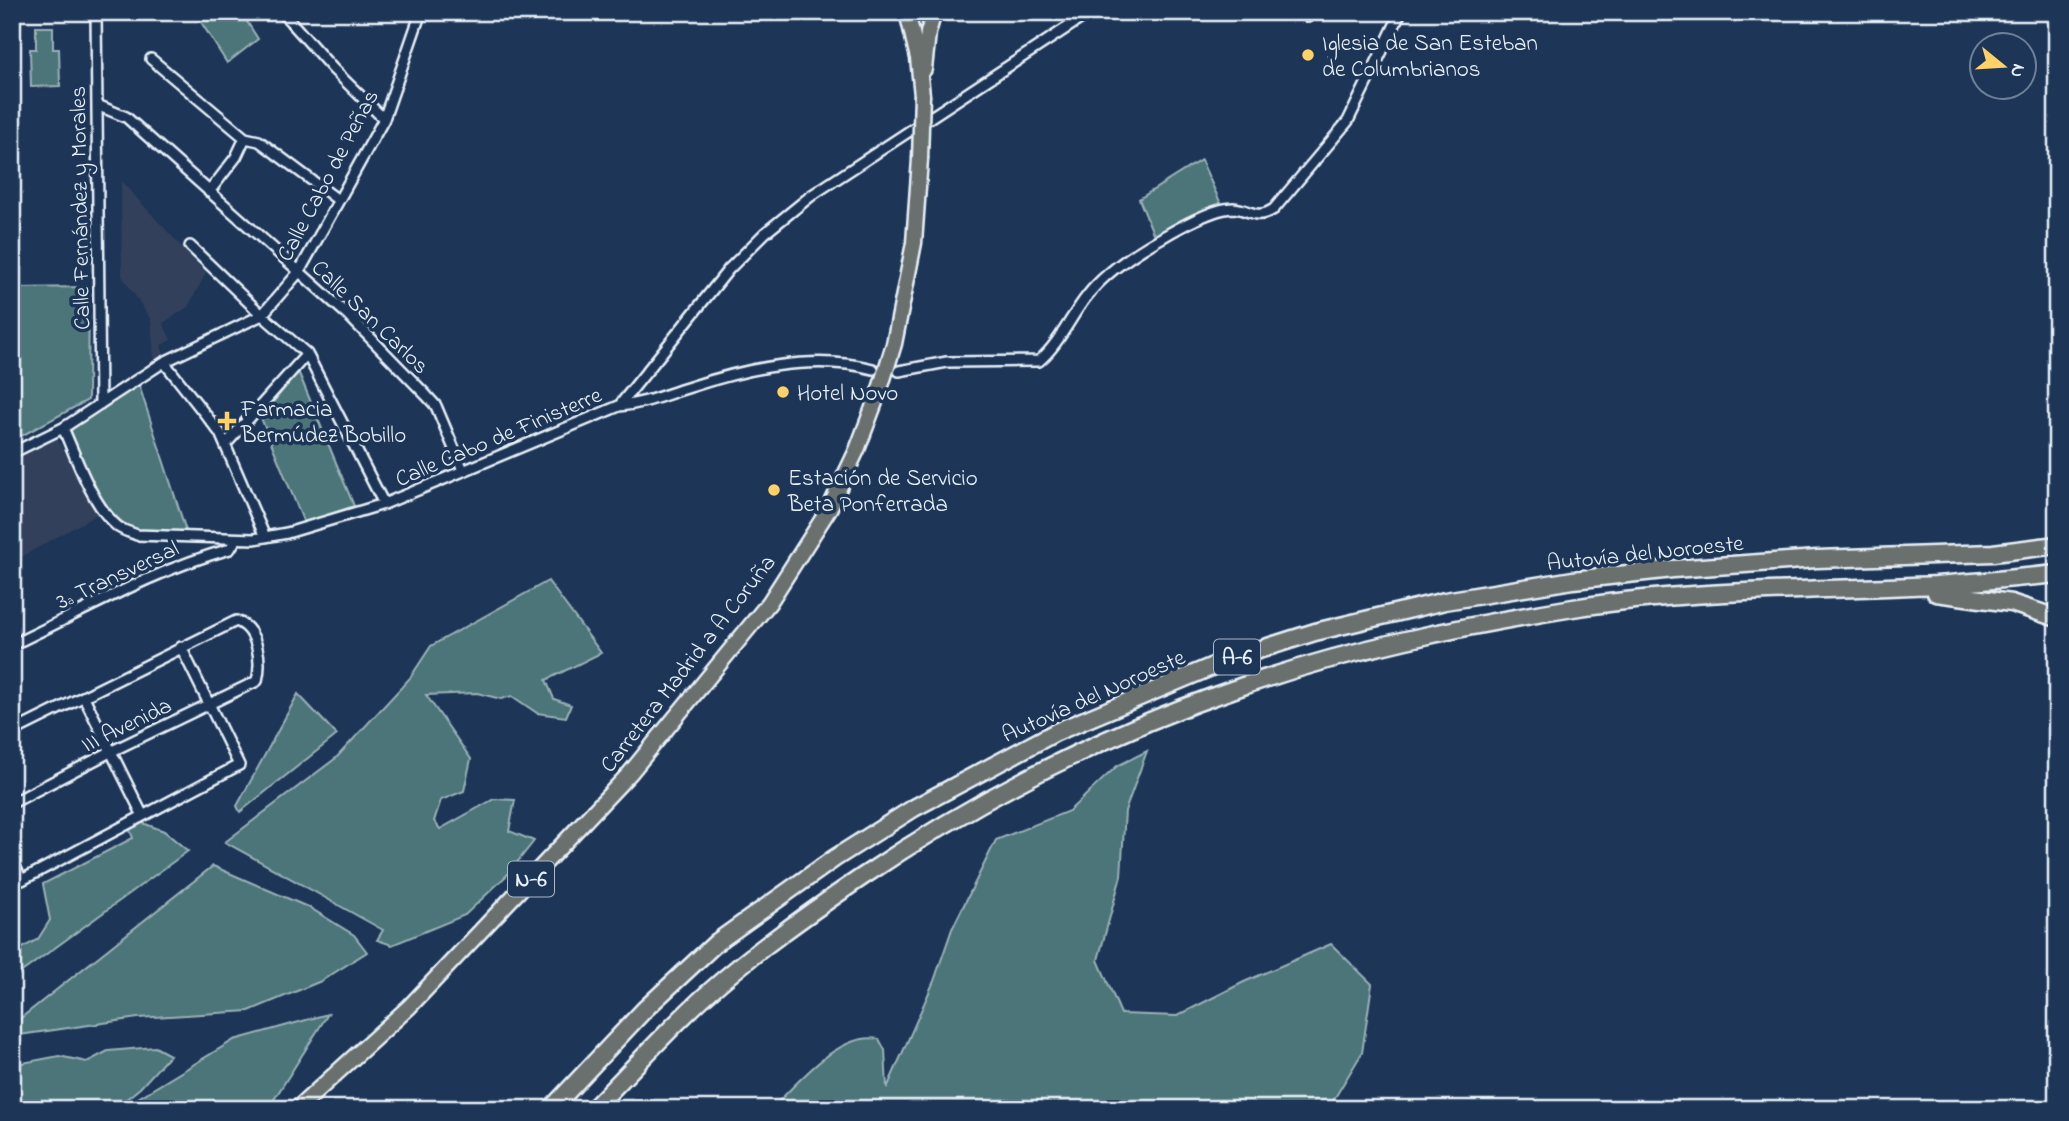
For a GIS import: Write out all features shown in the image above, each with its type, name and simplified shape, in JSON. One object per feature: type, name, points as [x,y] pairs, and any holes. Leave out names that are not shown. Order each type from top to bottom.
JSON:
[{"type":"highway","points":[[907,12],[918,58],[922,95]]},
{"type":"highway","name":"Carretera Madrid a A Coruña","points":[[297,1109],[409,1007],[621,783],[769,603],[829,509],[857,450],[880,389],[894,344],[914,243],[920,159],[922,12]]},
{"type":"highway","points":[[922,95],[928,33],[934,12]]},
{"type":"highway","points":[[1817,559],[2003,547],[2057,539]]},
{"type":"highway","name":"Autovía del Noroeste","points":[[551,1109],[645,1009],[717,942],[835,858],[914,807],[1056,732],[1230,659],[1315,632],[1444,601],[1573,580],[1673,569],[1817,559],[1993,553],[2057,545]]},
{"type":"highway","name":"Autovía del Noroeste","points":[[593,1109],[708,993],[810,912],[908,846],[971,808],[1057,764],[1156,718],[1245,685],[1393,643],[1577,608],[1677,596],[1940,584],[2057,574]]},
{"type":"highway","points":[[1601,606],[1772,596],[1949,593],[2011,603],[2057,618]]},
{"type":"street","name":"Calle Fernández y Morales","points":[[96,12],[100,404]]},
{"type":"street","points":[[282,12],[333,69],[384,119]]},
{"type":"street","name":"Calle Cabo de Peñas","points":[[12,453],[63,428],[164,362],[262,315],[299,272],[384,119],[421,12]]},
{"type":"street","points":[[619,406],[729,270],[765,233],[822,188],[1091,12]]},
{"type":"street","points":[[899,371],[947,362],[1039,360],[1089,293],[1126,259],[1187,225],[1234,208],[1258,215],[1274,209],[1348,121],[1401,12]]},
{"type":"street","points":[[151,59],[245,138],[259,141],[338,200]]},
{"type":"street","name":"Calle San Carlos","points":[[97,105],[126,117],[349,316],[436,407],[463,470]]},
{"type":"street","points":[[209,192],[236,158],[245,138]]},
{"type":"street","points":[[190,246],[307,354],[384,504]]},
{"type":"street","points":[[226,444],[307,354]]},
{"type":"street","points":[[164,362],[226,444],[264,537]]},
{"type":"street","name":"Calle Cabo de Finisterre","points":[[63,428],[88,482],[109,518],[124,530],[137,535],[236,539],[264,537],[287,533],[384,504],[619,406],[640,405],[738,373],[783,365],[846,364],[873,369]]},
{"type":"street","name":"3ª Transversal","points":[[12,645],[163,571],[230,549],[236,539]]},
{"type":"street","name":"III Avenida","points":[[12,803],[257,681],[261,668],[260,658],[253,637],[241,622],[236,621],[181,647]]},
{"type":"street","points":[[12,732],[181,647],[239,765],[22,880],[12,861]]},
{"type":"street","points":[[84,697],[143,816]]},
{"type":"shaded area","points":[[121,181],[206,273],[188,307],[163,323],[171,340],[161,345],[164,355],[154,359],[151,320],[122,276]]},
{"type":"shaded area","points":[[57,438],[98,514],[12,562],[12,461]]},
{"type":"green space","points":[[208,12],[241,12],[258,39],[227,63],[199,19]]},
{"type":"green space","points":[[36,27],[53,27],[53,49],[59,49],[60,86],[31,87],[30,49],[36,49]]},
{"type":"green space","points":[[1201,160],[1221,204],[1155,238],[1139,199]]},
{"type":"green space","points":[[89,287],[88,400],[12,441],[12,288]]},
{"type":"green space","points":[[298,371],[354,506],[304,523],[261,418]]},
{"type":"green space","points":[[139,385],[187,534],[137,530],[114,515],[96,488],[71,431]]},
{"type":"green space","points":[[548,581],[601,653],[546,680],[554,699],[571,705],[566,717],[537,713],[512,696],[501,699],[477,693],[426,695],[471,759],[464,791],[441,800],[434,821],[440,829],[494,799],[515,800],[509,831],[534,841],[507,875],[465,915],[392,945],[377,940],[383,930],[225,842],[336,758],[410,678],[431,646]]},
{"type":"green space","points":[[298,694],[337,735],[240,812],[237,806]]},
{"type":"green space","points":[[1147,751],[1125,811],[1121,876],[1098,960],[1121,1014],[1177,1016],[1244,982],[1331,944],[1372,984],[1362,1053],[1328,1109],[771,1109],[820,1061],[849,1043],[864,1039],[879,1039],[885,1050],[887,1088],[934,981],[952,929],[996,840],[1069,811],[1117,766]]},
{"type":"green space","points":[[140,822],[164,831],[188,851],[12,979],[12,954],[38,939],[50,920],[43,884],[133,838],[129,828]]},
{"type":"green space","points":[[213,866],[310,908],[354,935],[367,952],[321,981],[249,1011],[138,1018],[12,1036],[12,1025]]},
{"type":"green space","points":[[328,1014],[268,1109],[120,1109],[234,1040]]},
{"type":"green space","points":[[155,1047],[170,1055],[140,1088],[114,1109],[12,1109],[12,1065],[59,1056],[87,1062],[108,1051]]},
{"type":"place","name":"Iglesia de San Esteban de Columbrianos","points":[[1308,55]]},
{"type":"place","name":"Hotel Novo","points":[[783,392]]},
{"type":"place","name":"Farmacia Bermúdez Bobillo","points":[[227,421]]},
{"type":"place","name":"Estación de Servicio Beta Ponferrada","points":[[774,490]]}]
